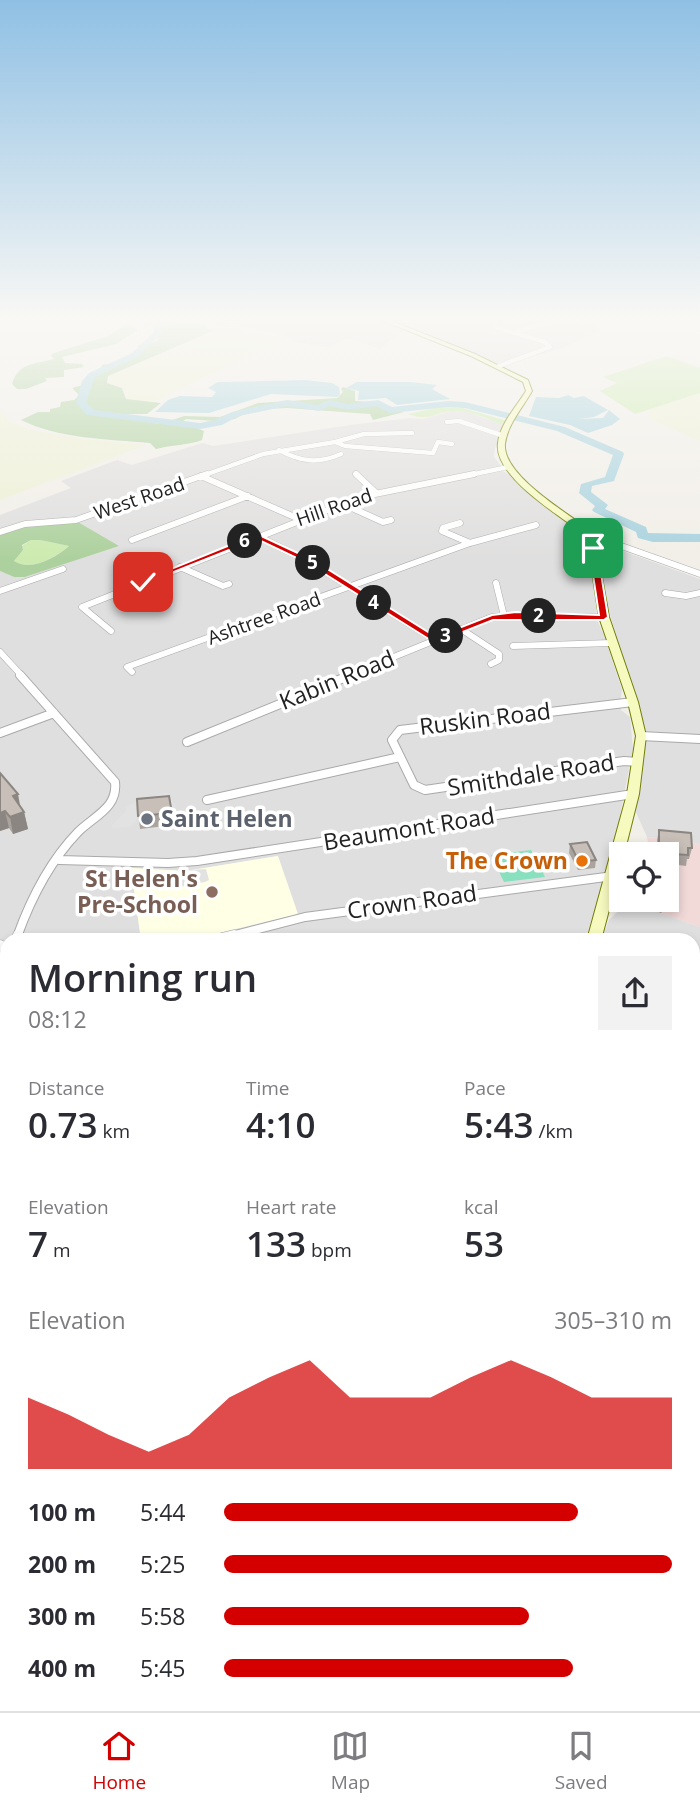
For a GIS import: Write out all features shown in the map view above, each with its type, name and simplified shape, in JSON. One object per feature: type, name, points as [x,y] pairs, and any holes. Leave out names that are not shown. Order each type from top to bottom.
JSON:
[{"type":"street","points":[[524,400],[504,436],[500,448],[502,458],[519,480],[587,532],[591,538],[604,617],[633,702],[641,736],[633,794],[621,842]]},
{"type":"street","points":[[447,422],[459,421],[504,436]]},
{"type":"street","points":[[334,442],[364,434],[402,431],[411,433]]},
{"type":"street","points":[[433,453],[439,441],[452,444]]},
{"type":"street","points":[[334,442],[345,446],[441,453]]},
{"type":"street","name":"West Road","points":[[0,532],[25,524],[76,520],[279,450],[334,442]]},
{"type":"street","points":[[279,450],[301,462],[323,463],[341,454]]},
{"type":"street","name":"Hill Road","points":[[106,630],[85,603],[375,492],[508,467]]},
{"type":"street","points":[[356,474],[375,492]]},
{"type":"street","points":[[201,476],[299,519]]},
{"type":"street","points":[[132,541],[248,496]]},
{"type":"street","points":[[341,503],[380,524],[391,520]]},
{"type":"street","points":[[460,523],[443,528],[442,531],[470,543]]},
{"type":"street","name":"Ashtree Road","points":[[132,672],[127,667],[470,543],[530,525]]},
{"type":"street","points":[[257,536],[310,562],[435,640]]},
{"type":"street","points":[[591,538],[599,538],[700,575]]},
{"type":"street","points":[[180,567],[223,586],[229,584]]},
{"type":"street","points":[[0,591],[54,572],[63,572]]},
{"type":"street","points":[[496,583],[503,616]]},
{"type":"street","points":[[665,593],[686,596],[700,593]]},
{"type":"street","name":"Kabin Road","points":[[187,742],[193,736],[461,629],[503,616],[604,617]]},
{"type":"street","points":[[461,629],[507,659]]},
{"type":"street","points":[[513,646],[611,643]]},
{"type":"street","points":[[0,652],[116,782],[118,791],[112,804],[87,823],[59,860],[29,903],[18,933]]},
{"type":"street","points":[[491,664],[499,660],[499,654]]},
{"type":"street","name":"Ruskin Road","points":[[207,800],[400,757],[392,736],[400,730],[633,702]]},
{"type":"street","points":[[0,733],[54,713]]},
{"type":"street","points":[[641,736],[700,739]]},
{"type":"street","name":"Smithdale Road","points":[[400,757],[414,785],[425,790],[624,761],[638,762]]},
{"type":"street","name":"Beaumont Road","points":[[59,860],[168,863],[197,861],[633,794]]},
{"type":"street","name":"Crown Road","points":[[242,933],[305,917],[609,877]]},
{"type":"street","points":[[596,933],[609,889]]},
{"type":"shaded area","points":[[679,400],[700,400],[700,441],[650,419],[649,410]]},
{"type":"shaded area","points":[[0,410],[10,422],[31,430],[82,439],[146,445],[0,500]]},
{"type":"shaded area","points":[[452,411],[468,412],[505,426],[495,448],[494,457],[501,466],[497,469],[507,473],[587,538],[597,612],[592,614],[604,635],[622,690],[621,710],[630,717],[633,749],[615,842],[609,842],[609,867],[587,933],[219,933],[297,914],[277,856],[186,871],[131,868],[140,933],[0,933],[0,571],[14,577],[25,577],[118,546],[78,522],[11,530],[0,535],[0,515],[71,488],[61,481],[117,460],[132,465],[202,443],[214,446],[410,418],[423,419]]},
{"type":"shaded area","points":[[609,546],[700,579],[700,845],[687,840],[647,837],[635,810],[645,747],[644,731],[605,597],[598,549]]},
{"type":"shaded area","points":[[167,792],[176,806],[137,811],[136,821],[131,826],[113,829],[111,826],[130,804]]},
{"type":"shaded area","points":[[647,837],[687,840],[700,845],[700,927],[658,912],[679,912],[679,842],[648,842]]},
{"type":"shaded area","name":"St Helen's Pre-School","points":[[278,856],[298,914],[219,933],[140,933],[131,868],[186,871]]},
{"type":"shaded area","points":[[206,869],[209,880],[169,889],[164,872]]},
{"type":"shaded area","points":[[617,912],[658,912],[700,927],[700,933],[604,933],[609,920]]},
{"type":"green space","points":[[133,400],[161,403],[147,414],[123,414],[125,419],[161,424],[184,416],[220,417],[258,403],[308,400],[374,402],[404,412],[373,420],[370,414],[287,408],[251,410],[235,419],[186,419],[182,422],[204,431],[202,440],[156,449],[150,443],[67,435],[21,420],[38,412],[50,412],[50,409],[60,407],[61,402]]},
{"type":"green space","points":[[613,400],[679,400],[635,414]]},
{"type":"green space","points":[[440,407],[463,408],[507,421],[505,426],[462,411],[449,411],[427,417],[408,414]]},
{"type":"green space","points":[[78,522],[119,546],[25,577],[14,577],[0,571],[0,535],[28,526]],"holes":[[[31,540],[69,546],[43,562],[28,565],[14,561],[23,550],[22,545]]]},
{"type":"green space","points":[[31,540],[69,546],[43,562],[28,565],[14,561],[23,550],[22,546]]},
{"type":"green space","points":[[531,850],[545,877],[504,882],[491,855]]},
{"type":"water","points":[[168,400],[252,400],[209,413],[155,412]]},
{"type":"water","points":[[389,400],[443,400],[397,405]]},
{"type":"water","points":[[535,400],[591,400],[608,410],[594,417],[579,419],[603,418],[609,410],[620,419],[612,425],[588,433],[570,425],[529,416]]},
{"type":"building","points":[[0,773],[18,794],[13,796],[24,812],[10,817],[5,811],[0,813]]},
{"type":"building","points":[[169,796],[172,813],[138,816],[137,799]]},
{"type":"building","points":[[659,830],[691,833],[692,848],[688,848],[688,855],[679,854],[679,842],[659,842]]},
{"type":"building","points":[[587,842],[596,860],[579,862],[570,844]]},
{"type":"waterway","points":[[82,400],[81,403],[91,413],[200,426],[218,423],[236,414],[287,403],[319,408],[329,403],[348,407],[378,403],[390,410],[448,404],[465,405],[561,429],[619,454],[610,479],[587,484],[585,493],[602,505],[598,510],[642,530],[642,535],[653,538],[700,538]]},
{"type":"place","name":"Saint Helen","points":[[147,819]]},
{"type":"place","name":"The Crown","points":[[582,861]]},
{"type":"place","name":"St Helen's Pre-School","points":[[212,892]]},
{"type":"route","points":[[143,582],[257,536],[310,562],[435,640],[492,617],[604,617],[593,548]]}]
